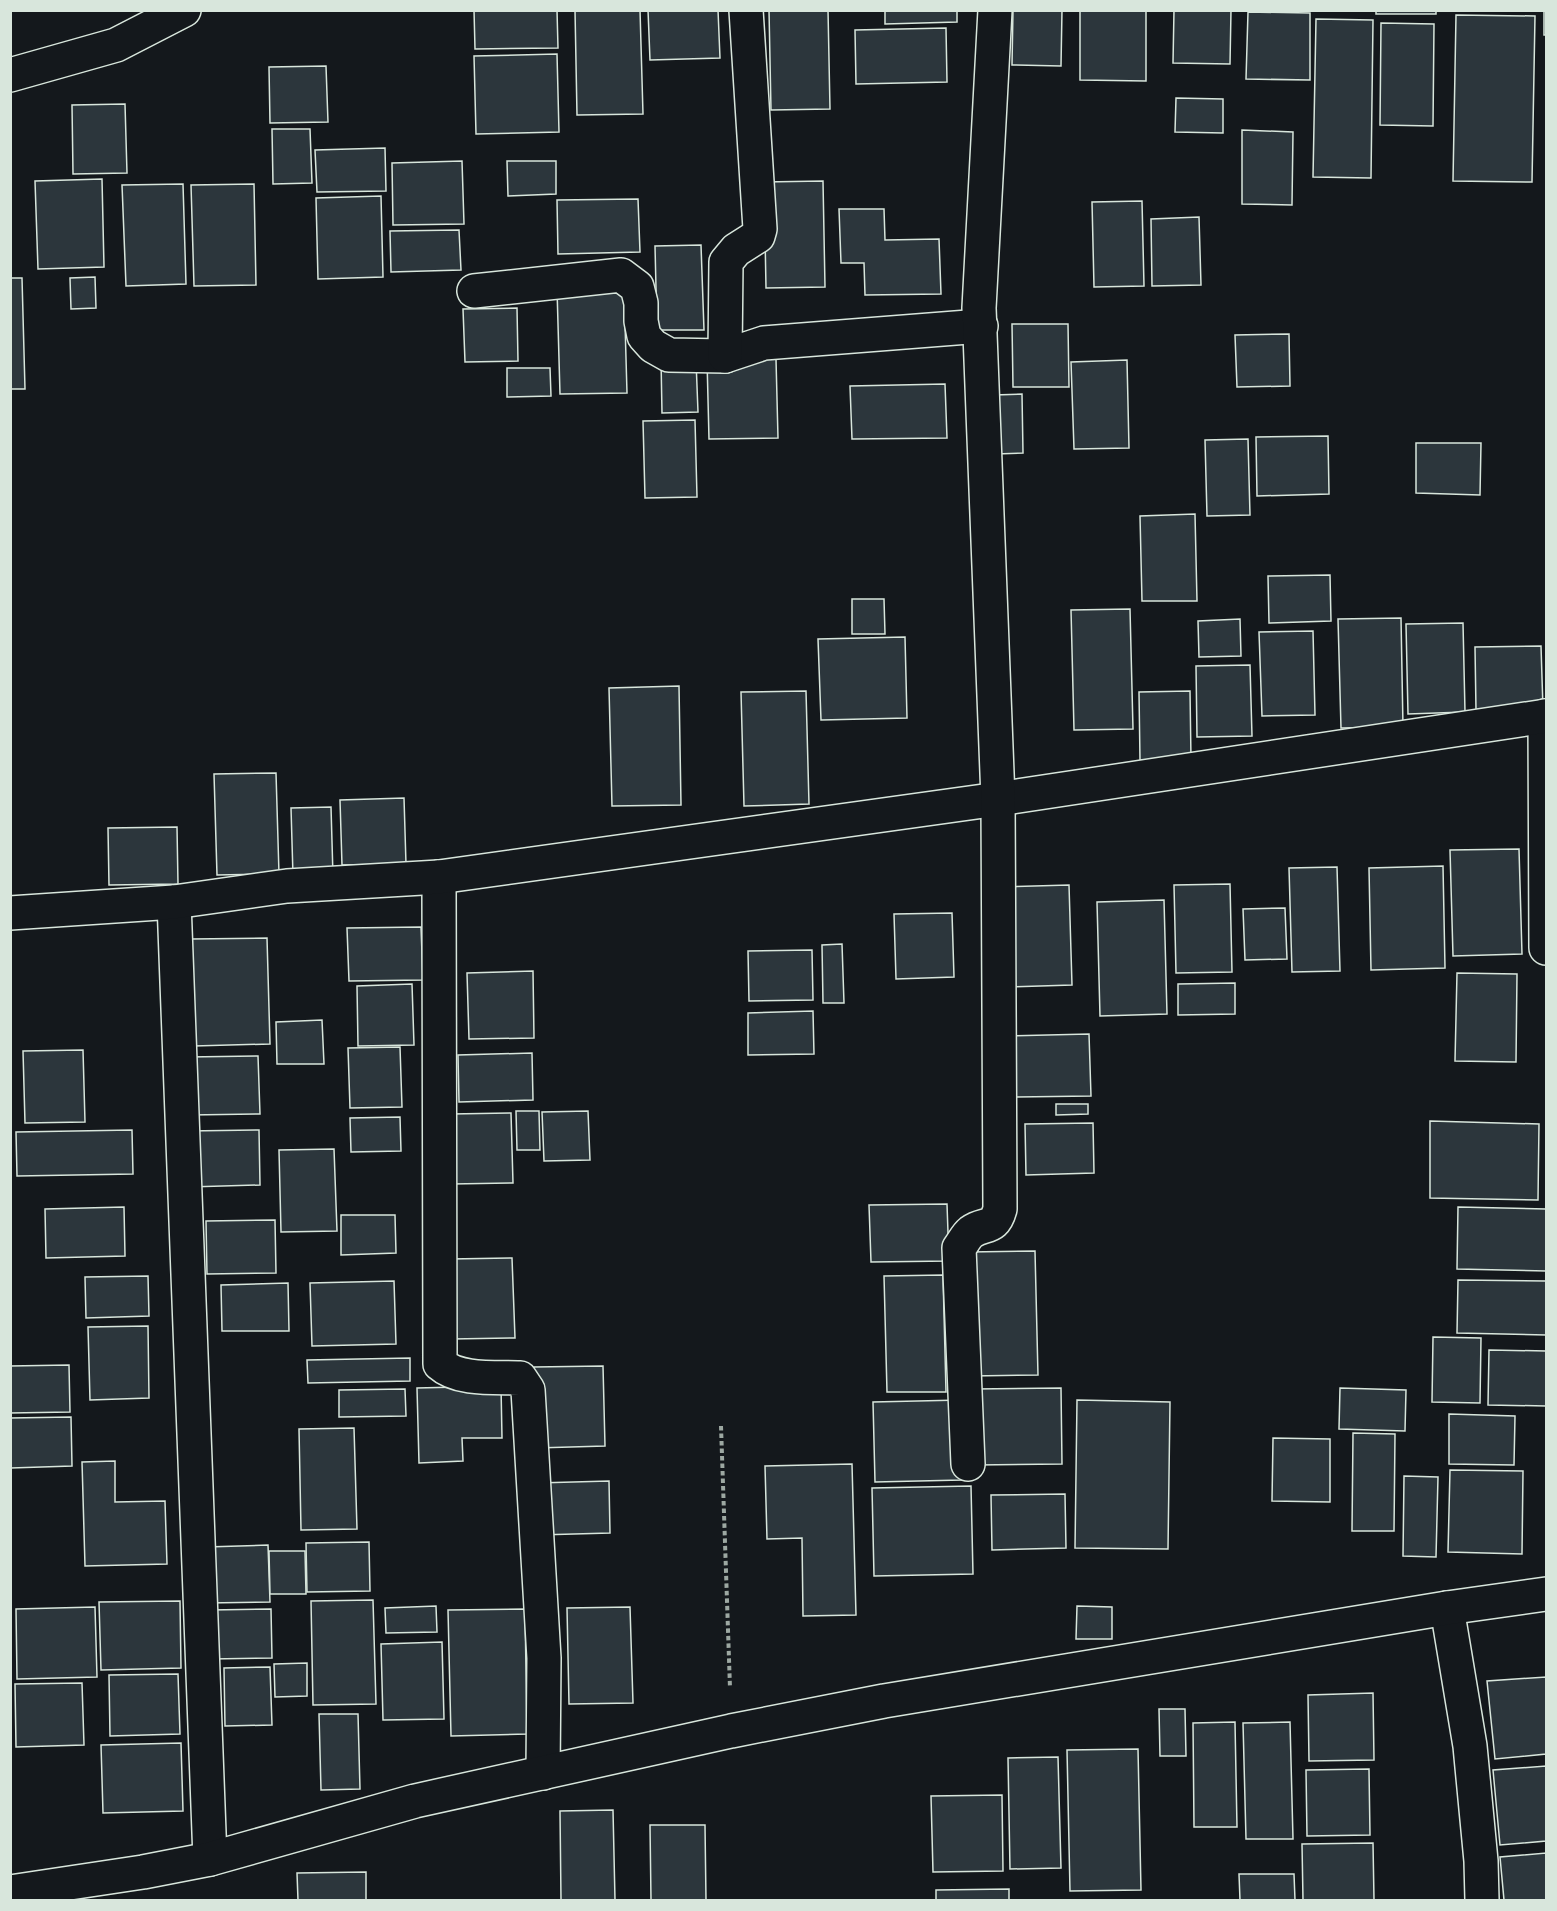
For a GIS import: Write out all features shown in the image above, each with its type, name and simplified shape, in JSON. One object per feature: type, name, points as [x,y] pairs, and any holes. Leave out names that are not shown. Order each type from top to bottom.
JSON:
[{"type":"street","points":[[10,75],[116,45],[184,10]]},
{"type":"street","points":[[724,356],[726,262],[736,250],[758,236],[760,229],[746,10]]},
{"type":"street","points":[[969,1464],[959,1248],[973,1230],[990,1226],[997,1220],[1000,1209],[998,799],[980,308],[995,10]]},
{"type":"street","points":[[474,291],[621,275],[637,287],[644,336],[653,346],[669,355],[724,356],[764,343],[981,326]]},
{"type":"street","points":[[10,913],[174,902],[287,886],[439,877],[998,799],[1546,716],[1546,948]]},
{"type":"street","points":[[439,877],[440,1364],[444,1368],[466,1375],[520,1378],[528,1390],[544,1658],[543,1773]]},
{"type":"street","points":[[174,902],[210,1859]]},
{"type":"street","points":[[10,1892],[144,1886],[210,1859],[415,1802],[732,1731],[884,1701],[1447,1608],[1546,1594]]},
{"type":"street","points":[[1447,1608],[1470,1746],[1481,1861],[1482,1900]]},
{"type":"path","points":[[721,1426],[732,1731]]},
{"type":"building","points":[[474,10],[557,10],[558,48],[475,49]]},
{"type":"building","points":[[575,10],[640,10],[643,114],[577,115]]},
{"type":"building","points":[[648,10],[718,10],[720,58],[650,60]]},
{"type":"building","points":[[769,10],[828,10],[830,109],[771,110]]},
{"type":"building","points":[[885,10],[957,10],[957,22],[885,24]]},
{"type":"building","points":[[1013,10],[1062,10],[1061,66],[1012,65]]},
{"type":"building","points":[[1080,10],[1146,10],[1146,81],[1080,80]]},
{"type":"building","points":[[1174,10],[1231,10],[1230,64],[1173,63]]},
{"type":"building","points":[[1376,10],[1436,10],[1436,14],[1376,14]]},
{"type":"building","points":[[1544,10],[1546,10],[1546,35],[1544,35]]},
{"type":"building","points":[[1248,12],[1310,13],[1310,80],[1246,79]]},
{"type":"building","points":[[1456,15],[1535,16],[1532,182],[1453,181]]},
{"type":"building","points":[[1316,19],[1373,20],[1371,178],[1313,177]]},
{"type":"building","points":[[1381,23],[1434,24],[1433,126],[1380,125]]},
{"type":"building","points":[[946,28],[947,82],[856,84],[855,30]]},
{"type":"building","points":[[557,54],[559,132],[476,134],[474,56]]},
{"type":"building","points":[[326,66],[328,122],[270,123],[269,67]]},
{"type":"building","points":[[1176,98],[1223,99],[1223,133],[1175,132]]},
{"type":"building","points":[[125,104],[127,173],[73,174],[72,105]]},
{"type":"building","points":[[272,129],[310,129],[312,183],[273,184]]},
{"type":"building","points":[[1242,130],[1293,132],[1292,205],[1242,204]]},
{"type":"building","points":[[385,148],[386,191],[317,192],[315,150]]},
{"type":"building","points":[[462,161],[464,224],[393,225],[392,163]]},
{"type":"building","points":[[507,161],[556,161],[556,194],[508,196]]},
{"type":"building","points":[[102,179],[104,267],[38,269],[35,181]]},
{"type":"building","points":[[823,181],[825,287],[766,288],[764,182]]},
{"type":"building","points":[[183,184],[186,284],[126,286],[122,185]]},
{"type":"building","points":[[254,184],[256,285],[194,286],[191,185]]},
{"type":"building","points":[[381,196],[383,277],[318,279],[316,198]]},
{"type":"building","points":[[638,199],[640,252],[558,254],[557,200]]},
{"type":"building","points":[[1142,201],[1144,286],[1094,287],[1092,202]]},
{"type":"building","points":[[839,209],[884,209],[885,240],[939,239],[941,294],[865,295],[864,263],[841,263]]},
{"type":"building","points":[[1199,217],[1201,285],[1152,286],[1151,219]]},
{"type":"building","points":[[459,230],[461,270],[391,272],[390,231]]},
{"type":"building","points":[[701,245],[704,330],[657,330],[655,246]]},
{"type":"building","points":[[95,277],[96,308],[71,309],[70,278]]},
{"type":"building","points":[[10,278],[22,278],[25,389],[10,389]]},
{"type":"building","points":[[624,288],[627,393],[560,394],[557,289]]},
{"type":"building","points":[[517,308],[518,361],[465,362],[463,309]]},
{"type":"building","points":[[1012,324],[1068,324],[1069,387],[1013,387]]},
{"type":"building","points":[[1289,334],[1290,386],[1237,387],[1235,335]]},
{"type":"building","points":[[776,359],[778,438],[709,439],[707,360]]},
{"type":"building","points":[[661,360],[696,360],[698,412],[662,413]]},
{"type":"building","points":[[1127,360],[1129,448],[1074,449],[1071,362]]},
{"type":"building","points":[[507,368],[550,368],[551,396],[507,397]]},
{"type":"building","points":[[945,384],[947,438],[852,439],[850,386]]},
{"type":"building","points":[[1022,394],[1023,453],[996,454],[994,395]]},
{"type":"building","points":[[695,420],[697,497],[645,498],[643,421]]},
{"type":"building","points":[[1328,436],[1329,494],[1257,496],[1256,437]]},
{"type":"building","points":[[1248,439],[1250,515],[1207,516],[1205,440]]},
{"type":"building","points":[[1416,443],[1481,443],[1480,495],[1416,493]]},
{"type":"building","points":[[1195,514],[1197,601],[1142,601],[1140,516]]},
{"type":"building","points":[[1330,575],[1331,621],[1269,623],[1268,576]]},
{"type":"building","points":[[852,599],[884,599],[885,634],[852,634]]},
{"type":"building","points":[[1130,609],[1133,729],[1074,730],[1071,610]]},
{"type":"building","points":[[1401,618],[1403,727],[1341,728],[1338,619]]},
{"type":"building","points":[[1240,619],[1241,656],[1199,657],[1198,621]]},
{"type":"building","points":[[1463,623],[1465,712],[1408,714],[1406,624]]},
{"type":"building","points":[[1313,631],[1315,715],[1262,716],[1259,632]]},
{"type":"building","points":[[905,637],[907,718],[821,720],[818,639]]},
{"type":"building","points":[[1541,646],[1543,709],[1476,710],[1475,647]]},
{"type":"building","points":[[1250,665],[1252,736],[1197,737],[1196,666]]},
{"type":"building","points":[[679,686],[681,805],[612,806],[609,688]]},
{"type":"building","points":[[806,691],[809,804],[744,806],[741,692]]},
{"type":"building","points":[[1190,691],[1191,759],[1140,760],[1139,692]]},
{"type":"building","points":[[276,773],[279,874],[217,875],[214,774]]},
{"type":"building","points":[[404,798],[406,864],[342,865],[340,800]]},
{"type":"building","points":[[331,807],[333,876],[293,876],[291,808]]},
{"type":"building","points":[[177,827],[178,884],[109,885],[108,828]]},
{"type":"building","points":[[1519,849],[1522,954],[1453,956],[1450,850]]},
{"type":"building","points":[[1443,866],[1445,968],[1371,970],[1369,868]]},
{"type":"building","points":[[1337,867],[1340,971],[1292,972],[1289,868]]},
{"type":"building","points":[[1230,884],[1232,972],[1176,973],[1174,885]]},
{"type":"building","points":[[1069,885],[1072,985],[1004,987],[1001,887]]},
{"type":"building","points":[[1164,900],[1167,1014],[1100,1016],[1097,902]]},
{"type":"building","points":[[1285,908],[1287,959],[1245,960],[1243,909]]},
{"type":"building","points":[[952,913],[954,977],[896,979],[894,914]]},
{"type":"building","points":[[421,927],[423,980],[349,981],[347,928]]},
{"type":"building","points":[[267,938],[270,1044],[194,1046],[191,939]]},
{"type":"building","points":[[842,944],[844,1003],[823,1003],[822,945]]},
{"type":"building","points":[[812,950],[813,1000],[749,1001],[748,951]]},
{"type":"building","points":[[533,971],[534,1038],[469,1039],[467,973]]},
{"type":"building","points":[[1457,973],[1517,974],[1516,1062],[1455,1061]]},
{"type":"building","points":[[1235,983],[1235,1014],[1178,1015],[1178,984]]},
{"type":"building","points":[[412,984],[414,1045],[358,1046],[357,986]]},
{"type":"building","points":[[813,1011],[814,1054],[748,1055],[748,1013]]},
{"type":"building","points":[[322,1020],[324,1064],[277,1064],[276,1022]]},
{"type":"building","points":[[1089,1034],[1091,1096],[1008,1097],[1006,1036]]},
{"type":"building","points":[[400,1047],[402,1107],[350,1108],[348,1048]]},
{"type":"building","points":[[83,1050],[85,1122],[25,1123],[23,1051]]},
{"type":"building","points":[[532,1053],[533,1100],[459,1102],[458,1055]]},
{"type":"building","points":[[258,1056],[260,1114],[190,1115],[188,1057]]},
{"type":"building","points":[[1056,1104],[1088,1104],[1088,1114],[1056,1115]]},
{"type":"building","points":[[516,1111],[539,1111],[540,1150],[517,1150]]},
{"type":"building","points":[[588,1111],[590,1160],[544,1161],[542,1112]]},
{"type":"building","points":[[511,1113],[513,1183],[452,1184],[451,1114]]},
{"type":"building","points":[[400,1117],[401,1151],[351,1152],[350,1118]]},
{"type":"building","points":[[1430,1121],[1539,1124],[1538,1200],[1430,1198]]},
{"type":"building","points":[[1093,1123],[1094,1173],[1026,1175],[1025,1124]]},
{"type":"building","points":[[132,1130],[133,1174],[17,1176],[16,1132]]},
{"type":"building","points":[[259,1130],[260,1185],[189,1187],[188,1131]]},
{"type":"building","points":[[334,1149],[337,1231],[281,1232],[279,1150]]},
{"type":"building","points":[[947,1204],[949,1261],[871,1262],[869,1205]]},
{"type":"building","points":[[124,1207],[125,1256],[46,1258],[45,1209]]},
{"type":"building","points":[[1458,1207],[1546,1209],[1546,1271],[1457,1269]]},
{"type":"building","points":[[341,1215],[395,1215],[396,1253],[341,1255]]},
{"type":"building","points":[[275,1220],[276,1273],[207,1274],[206,1221]]},
{"type":"building","points":[[1035,1251],[1038,1375],[972,1376],[969,1252]]},
{"type":"building","points":[[512,1258],[515,1338],[452,1339],[450,1259]]},
{"type":"building","points":[[943,1275],[946,1392],[887,1392],[884,1276]]},
{"type":"building","points":[[148,1276],[149,1316],[86,1318],[85,1277]]},
{"type":"building","points":[[1458,1280],[1546,1281],[1546,1335],[1457,1333]]},
{"type":"building","points":[[394,1281],[396,1344],[312,1346],[310,1283]]},
{"type":"building","points":[[288,1283],[289,1331],[222,1331],[221,1285]]},
{"type":"building","points":[[148,1326],[149,1398],[90,1400],[88,1327]]},
{"type":"building","points":[[1433,1337],[1481,1338],[1480,1403],[1432,1402]]},
{"type":"building","points":[[1489,1350],[1546,1351],[1546,1406],[1488,1405]]},
{"type":"building","points":[[410,1358],[410,1381],[308,1383],[307,1360]]},
{"type":"building","points":[[69,1365],[70,1412],[10,1413],[10,1366]]},
{"type":"building","points":[[603,1366],[605,1446],[536,1448],[534,1367]]},
{"type":"building","points":[[501,1386],[502,1438],[462,1438],[463,1461],[419,1463],[417,1388]]},
{"type":"building","points":[[1061,1388],[1062,1464],[976,1465],[974,1389]]},
{"type":"building","points":[[1340,1388],[1406,1390],[1405,1431],[1339,1429]]},
{"type":"building","points":[[405,1389],[406,1416],[339,1417],[339,1390]]},
{"type":"building","points":[[961,1400],[962,1480],[875,1482],[873,1402]]},
{"type":"building","points":[[1077,1400],[1170,1402],[1168,1549],[1075,1548]]},
{"type":"building","points":[[1449,1414],[1515,1416],[1514,1465],[1449,1464]]},
{"type":"building","points":[[71,1417],[72,1466],[11,1468],[10,1418]]},
{"type":"building","points":[[354,1428],[357,1529],[301,1530],[299,1429]]},
{"type":"building","points":[[1353,1433],[1395,1434],[1394,1531],[1352,1531]]},
{"type":"building","points":[[1273,1438],[1330,1439],[1330,1502],[1272,1501]]},
{"type":"building","points":[[115,1461],[115,1502],[165,1501],[167,1564],[85,1566],[82,1462]]},
{"type":"building","points":[[852,1464],[856,1615],[803,1616],[802,1538],[767,1539],[765,1466]]},
{"type":"building","points":[[1450,1470],[1523,1471],[1522,1554],[1448,1552]]},
{"type":"building","points":[[1404,1476],[1438,1477],[1436,1557],[1403,1556]]},
{"type":"building","points":[[609,1481],[610,1533],[538,1535],[537,1483]]},
{"type":"building","points":[[971,1486],[973,1574],[874,1576],[872,1488]]},
{"type":"building","points":[[1065,1494],[1066,1548],[992,1550],[991,1495]]},
{"type":"building","points":[[369,1542],[370,1591],[307,1592],[306,1543]]},
{"type":"building","points":[[268,1545],[270,1602],[207,1603],[206,1547]]},
{"type":"building","points":[[269,1551],[305,1551],[306,1594],[270,1594]]},
{"type":"building","points":[[373,1600],[376,1704],[313,1705],[311,1601]]},
{"type":"building","points":[[180,1601],[181,1668],[101,1670],[99,1602]]},
{"type":"building","points":[[436,1606],[437,1632],[386,1633],[385,1608]]},
{"type":"building","points":[[1077,1606],[1112,1607],[1112,1639],[1076,1639]]},
{"type":"building","points":[[95,1607],[97,1677],[17,1679],[16,1609]]},
{"type":"building","points":[[630,1607],[633,1703],[569,1704],[567,1608]]},
{"type":"building","points":[[271,1609],[272,1658],[211,1659],[210,1610]]},
{"type":"building","points":[[525,1609],[527,1734],[451,1736],[448,1610]]},
{"type":"building","points":[[442,1642],[444,1719],[383,1720],[381,1644]]},
{"type":"building","points":[[307,1663],[307,1696],[275,1697],[274,1664]]},
{"type":"building","points":[[270,1667],[272,1725],[225,1726],[224,1668]]},
{"type":"building","points":[[178,1674],[180,1734],[110,1736],[109,1675]]},
{"type":"building","points":[[1546,1677],[1546,1754],[1495,1759],[1487,1681]]},
{"type":"building","points":[[82,1683],[84,1745],[16,1747],[15,1684]]},
{"type":"building","points":[[1373,1693],[1374,1760],[1309,1761],[1308,1695]]},
{"type":"building","points":[[1159,1709],[1185,1709],[1186,1756],[1160,1756]]},
{"type":"building","points":[[319,1714],[358,1714],[360,1789],[321,1790]]},
{"type":"building","points":[[1235,1722],[1237,1827],[1194,1827],[1193,1723]]},
{"type":"building","points":[[1290,1722],[1293,1839],[1246,1839],[1243,1723]]},
{"type":"building","points":[[181,1743],[183,1811],[103,1813],[101,1745]]},
{"type":"building","points":[[1138,1749],[1141,1890],[1070,1891],[1067,1750]]},
{"type":"building","points":[[1058,1757],[1061,1868],[1010,1869],[1008,1758]]},
{"type":"building","points":[[1546,1766],[1546,1841],[1500,1845],[1493,1770]]},
{"type":"building","points":[[1369,1769],[1370,1835],[1307,1836],[1306,1770]]},
{"type":"building","points":[[1002,1795],[1003,1871],[933,1872],[931,1796]]},
{"type":"building","points":[[613,1810],[615,1900],[561,1900],[560,1811]]},
{"type":"building","points":[[650,1825],[705,1825],[706,1900],[651,1900]]},
{"type":"building","points":[[1373,1843],[1374,1900],[1303,1900],[1302,1844]]},
{"type":"building","points":[[1546,1853],[1546,1900],[1504,1900],[1500,1857]]},
{"type":"building","points":[[366,1872],[366,1900],[298,1900],[297,1873]]},
{"type":"building","points":[[1239,1874],[1294,1874],[1295,1900],[1240,1900]]},
{"type":"building","points":[[1009,1889],[1009,1900],[936,1900],[936,1890]]}]
